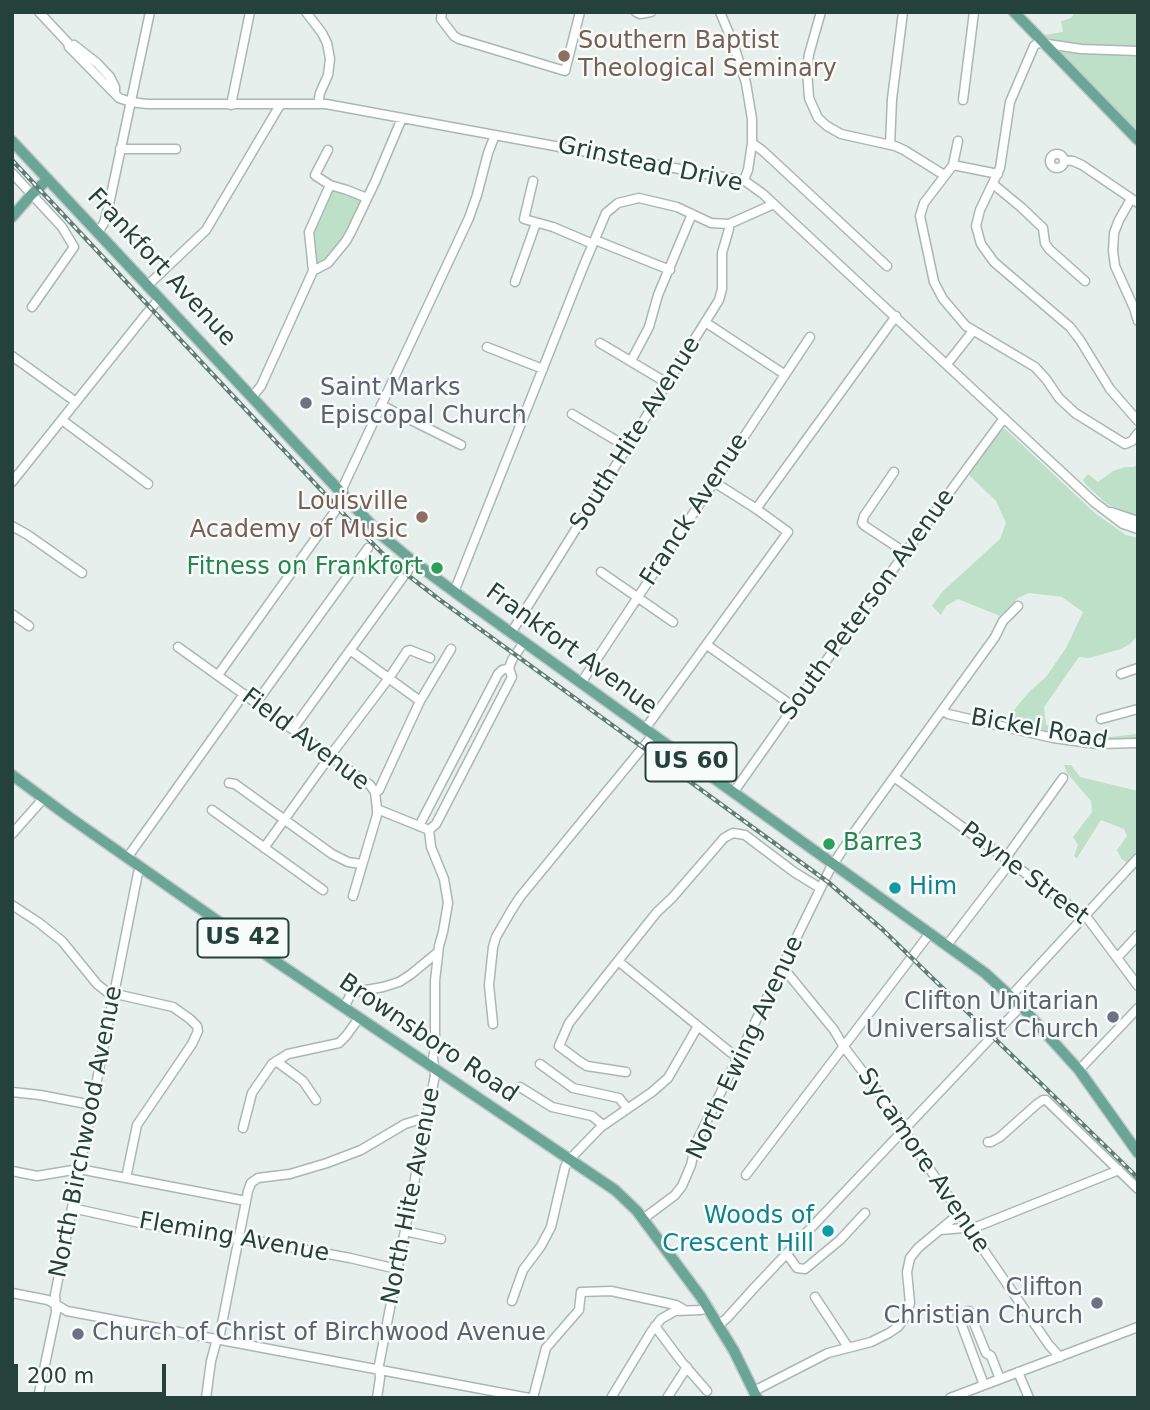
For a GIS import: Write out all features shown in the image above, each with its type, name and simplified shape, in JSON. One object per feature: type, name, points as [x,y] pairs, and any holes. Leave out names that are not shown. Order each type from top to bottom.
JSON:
[{"type":"main road","points":[[1014,12],[1138,140]]},
{"type":"main road","name":"Frankfort Avenue","points":[[12,141],[380,534],[454,592],[985,973],[1021,1006],[1079,1070],[1137,1151]]},
{"type":"main road","points":[[12,218],[48,179]]},
{"type":"main road","name":"Brownsboro Road","points":[[12,775],[141,868],[615,1190],[643,1219],[708,1307],[756,1394]]},
{"type":"street","name":"Grinstead Drive","points":[[39,12],[115,94],[131,102],[326,104],[744,180],[754,186],[896,316],[1083,492],[1123,524],[1138,528]]},
{"type":"street","points":[[98,232],[105,220],[150,12]]},
{"type":"street","points":[[231,105],[250,12]]},
{"type":"street","points":[[306,12],[322,33],[330,59],[328,75],[318,104]]},
{"type":"street","points":[[442,12],[440,19],[459,39],[565,71],[580,12]]},
{"type":"street","points":[[636,12],[651,12]]},
{"type":"street","points":[[720,12],[746,83],[752,119],[752,143],[744,180]]},
{"type":"street","points":[[821,12],[807,70],[808,92],[814,112],[834,131],[904,150],[944,175]]},
{"type":"street","points":[[890,145],[903,12]]},
{"type":"street","points":[[963,100],[974,12]]},
{"type":"street","points":[[1138,51],[1096,50],[1038,43],[1034,46],[1010,102],[998,174],[976,222],[978,235],[986,252],[1070,327],[1110,389],[1138,421]]},
{"type":"street","points":[[148,285],[206,230],[280,104]]},
{"type":"street","points":[[313,271],[328,263],[351,232],[402,118]]},
{"type":"street","points":[[218,675],[341,503],[343,487],[469,218],[495,135]]},
{"type":"street","points":[[958,141],[953,164],[924,203],[920,218],[937,289],[961,321],[973,331],[1035,367],[1071,410],[1121,443],[1129,443],[1138,433]]},
{"type":"street","points":[[752,143],[887,266]]},
{"type":"street","points":[[120,149],[176,149]]},
{"type":"street","points":[[328,150],[315,175],[330,185],[367,198]]},
{"type":"street","points":[[1064,160],[1079,163],[1134,201],[1119,220],[1114,233],[1113,251],[1115,266],[1135,308],[1138,321]]},
{"type":"street","points":[[953,164],[998,174]]},
{"type":"street","points":[[12,173],[62,227],[74,249],[32,307]]},
{"type":"street","points":[[533,181],[524,219],[670,270]]},
{"type":"street","points":[[993,184],[1043,228],[1045,243],[1049,249],[1085,281]]},
{"type":"street","points":[[252,397],[261,386],[313,271],[309,232],[330,185]]},
{"type":"street","points":[[454,592],[606,213],[625,200],[645,198],[671,205],[711,223],[729,224],[774,204]]},
{"type":"street","points":[[631,361],[649,327],[692,214]]},
{"type":"street","points":[[515,282],[536,223]]},
{"type":"street","name":"South Hite Avenue","points":[[511,633],[721,294],[722,253],[729,224]]},
{"type":"street","points":[[12,482],[160,298]]},
{"type":"street","points":[[756,509],[896,316]]},
{"type":"street","points":[[705,322],[784,374]]},
{"type":"street","points":[[947,365],[973,331]]},
{"type":"street","name":"Franck Avenue","points":[[581,683],[810,337]]},
{"type":"street","points":[[600,343],[667,383]]},
{"type":"street","points":[[487,347],[543,369]]},
{"type":"street","points":[[12,356],[76,402]]},
{"type":"street","points":[[382,405],[461,445]]},
{"type":"street","points":[[572,414],[627,447]]},
{"type":"street","name":"South Peterson Avenue","points":[[733,793],[1004,418]]},
{"type":"street","points":[[62,420],[148,484]]},
{"type":"street","points":[[894,472],[862,518],[862,523],[905,553]]},
{"type":"street","points":[[493,1024],[489,985],[493,947],[511,911],[649,732],[788,532],[714,482]]},
{"type":"street","name":"Grinstead Drive","points":[[1107,511],[1138,521]]},
{"type":"street","points":[[13,528],[82,573]]},
{"type":"street","points":[[256,703],[368,548]]},
{"type":"street","points":[[293,729],[414,562]]},
{"type":"street","points":[[601,572],[673,622]]},
{"type":"street","name":"North Ewing Avenue","points":[[643,1219],[675,1195],[682,1186],[691,1166],[696,1143],[833,864],[995,637],[1003,621],[1018,606]]},
{"type":"street","points":[[12,614],[29,626]]},
{"type":"street","points":[[424,828],[436,824],[512,677],[509,668],[524,642]]},
{"type":"street","points":[[707,645],[794,707]]},
{"type":"street","name":"Field Avenue","points":[[178,647],[373,787],[377,809],[424,828]]},
{"type":"street","points":[[375,793],[379,790],[420,701],[451,649]]},
{"type":"street","points":[[350,650],[420,701]]},
{"type":"street","points":[[264,848],[407,651],[430,658]]},
{"type":"street","points":[[424,828],[498,674],[509,668]]},
{"type":"street","points":[[1121,674],[1138,668]]},
{"type":"street","points":[[127,858],[244,694]]},
{"type":"street","points":[[1101,719],[1138,709]]},
{"type":"street","name":"Bickel Road","points":[[942,710],[948,714],[1053,738],[1098,744],[1138,743]]},
{"type":"street","name":"Payne Street","points":[[894,777],[1085,916],[1138,986]]},
{"type":"street","points":[[947,945],[1063,778]]},
{"type":"street","points":[[229,783],[235,784],[332,854],[348,862],[361,864]]},
{"type":"street","points":[[12,834],[43,799]]},
{"type":"street","points":[[353,896],[377,809]]},
{"type":"street","points":[[212,810],[323,890]]},
{"type":"street","name":"North Hite Avenue","points":[[377,1398],[379,1364],[435,1075],[435,981],[447,895],[444,879],[424,828]]},
{"type":"street","points":[[626,1072],[587,1066],[559,1046],[569,1023],[657,912],[727,836],[733,833],[745,835],[793,872],[820,888]]},
{"type":"street","points":[[1011,996],[1138,858]]},
{"type":"street","name":"North Birchwood Avenue","points":[[38,1398],[79,1169],[141,868]]},
{"type":"street","points":[[12,905],[51,932],[107,992],[173,1007],[194,1022],[198,1029],[192,1044],[137,1125],[126,1178]]},
{"type":"street","points":[[746,1175],[930,933]]},
{"type":"street","points":[[1117,957],[1138,935]]},
{"type":"street","points":[[344,1007],[352,993],[399,982],[438,952]]},
{"type":"street","points":[[618,961],[738,1057]]},
{"type":"street","name":"Sycamore Avenue","points":[[781,970],[789,975],[834,1030],[902,1123],[909,1139],[969,1228],[1060,1357]]},
{"type":"street","points":[[719,1325],[1021,1006]]},
{"type":"street","points":[[1079,1070],[1138,1008]]},
{"type":"street","points":[[243,1128],[252,1094],[276,1061],[288,1054],[336,1044],[346,1036],[359,1017]]},
{"type":"street","points":[[512,1301],[517,1281],[551,1227],[569,1160],[603,1125],[668,1078],[698,1026]]},
{"type":"street","points":[[276,1061],[303,1080],[316,1100]]},
{"type":"street","points":[[540,1064],[573,1088],[619,1098],[627,1108]]},
{"type":"street","points":[[520,1087],[552,1107],[592,1116],[603,1125]]},
{"type":"street","points":[[12,1092],[92,1105]]},
{"type":"street","points":[[988,1142],[1000,1137],[1044,1100],[1054,1106],[1138,1189]]},
{"type":"street","points":[[206,1398],[211,1361],[220,1334],[249,1186],[258,1178],[290,1174],[327,1163],[361,1150],[405,1124],[426,1120]]},
{"type":"street","points":[[12,1171],[37,1176],[79,1169],[246,1201]]},
{"type":"street","points":[[940,1230],[969,1228],[988,1223],[1119,1170]]},
{"type":"street","name":"Fleming Avenue","points":[[72,1208],[141,1223],[350,1258],[397,1269]]},
{"type":"street","points":[[787,1254],[797,1268],[805,1269],[865,1213]]},
{"type":"street","points":[[756,1394],[821,1356],[871,1342],[894,1330],[906,1316],[910,1303],[907,1267],[910,1258],[960,1213]]},
{"type":"street","points":[[405,1231],[441,1238]]},
{"type":"street","points":[[12,1293],[48,1300],[69,1311],[531,1398],[546,1348],[579,1310],[581,1292],[611,1291],[677,1305],[683,1309]]},
{"type":"street","points":[[815,1297],[848,1347]]},
{"type":"street","points":[[611,1398],[655,1326],[666,1315],[683,1309],[708,1307]]},
{"type":"street","points":[[984,1385],[958,1315],[969,1311],[1000,1379]]},
{"type":"street","points":[[655,1326],[707,1391]]},
{"type":"street","points":[[950,1398],[1138,1327]]},
{"type":"street","points":[[667,1398],[687,1367]]},
{"type":"street","points":[[1018,1373],[1028,1398]]},
{"type":"green space","points":[[1075,12],[1138,12],[1138,133],[1044,35],[1063,32],[1061,21],[1071,18]]},
{"type":"green space","points":[[330,185],[367,198],[346,241],[315,270],[310,229]]},
{"type":"green space","points":[[1004,428],[1096,514],[1126,535],[1138,538],[1138,635],[1121,649],[1089,658],[1079,657],[1044,707],[1046,724],[1058,733],[1099,738],[1138,734],[1138,740],[1120,742],[1051,736],[1003,723],[1029,692],[1046,677],[1066,648],[1083,612],[1062,597],[1029,593],[1018,598],[1000,616],[958,599],[946,606],[941,615],[932,606],[942,592],[1000,539],[1006,523],[996,501],[968,474]]},
{"type":"green space","points":[[1138,464],[1138,516],[1107,504],[1083,480],[1088,474],[1098,482],[1113,471]]},
{"type":"green space","points":[[1064,765],[1071,765],[1080,777],[1138,791],[1138,855],[1128,864],[1117,850],[1127,836],[1124,829],[1101,820],[1077,858],[1074,856],[1078,845],[1073,837],[1092,812],[1091,801],[1067,773]]},
{"type":"railway","points":[[12,160],[392,563],[828,882],[882,929],[1138,1178]]},
{"type":"place","name":"Southern Baptist Theological Seminary","points":[[564,56]]},
{"type":"place","name":"Saint Marks Episcopal Church","points":[[306,403]]},
{"type":"place","name":"Louisville Academy of Music","points":[[422,517]]},
{"type":"place","name":"Fitness on Frankfort","points":[[437,568]]},
{"type":"place","name":"Barre3","points":[[829,844]]},
{"type":"place","name":"Him","points":[[895,888]]},
{"type":"place","name":"Clifton Unitarian Universalist Church","points":[[1113,1017]]},
{"type":"place","name":"Woods of Crescent Hill","points":[[828,1231]]},
{"type":"place","name":"Clifton Christian Church","points":[[1097,1303]]},
{"type":"place","name":"Church of Christ of Birchwood Avenue","points":[[78,1334]]}]
